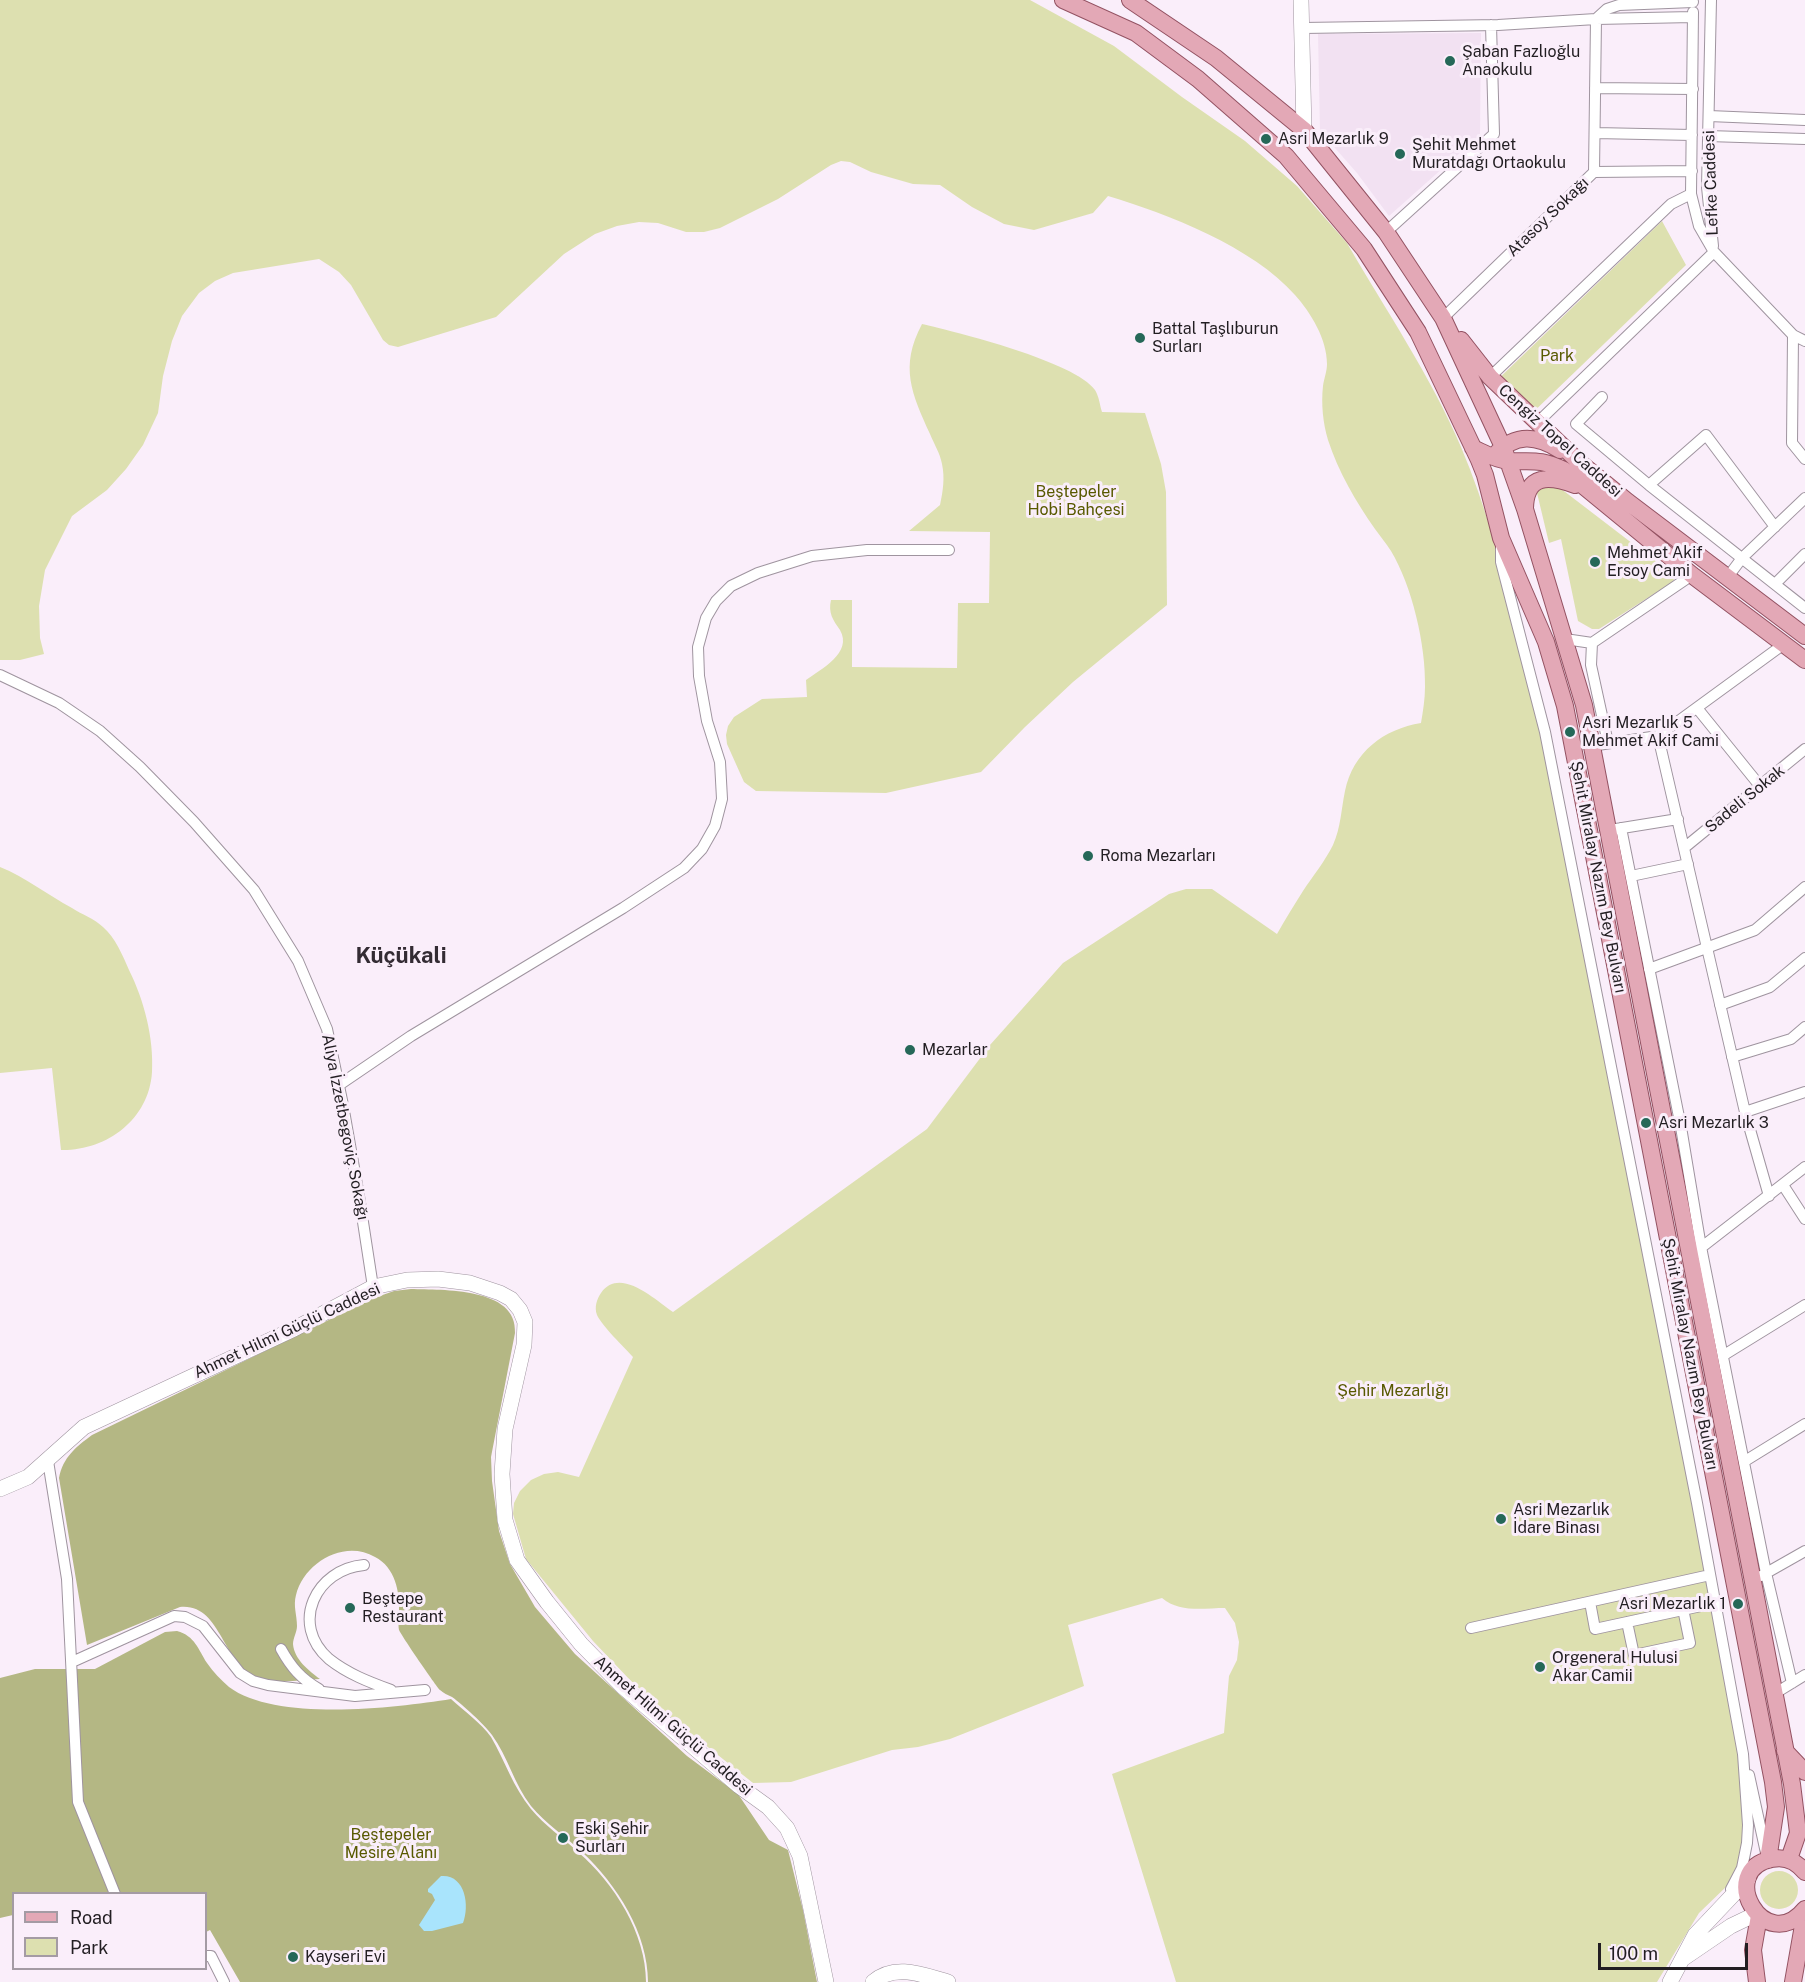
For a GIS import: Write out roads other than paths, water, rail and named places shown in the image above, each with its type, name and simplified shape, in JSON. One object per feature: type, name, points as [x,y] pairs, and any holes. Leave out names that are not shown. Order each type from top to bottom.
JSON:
[{"type":"main road","name":"Şehit Miralay Nazım Bey Bulvarı","points":[[1063,0],[1136,33],[1198,79],[1286,156],[1364,249],[1419,332],[1485,475],[1501,538],[1550,653],[1569,724],[1773,1782],[1776,1807],[1768,1860]]},
{"type":"main road","name":"Şehit Miralay Nazım Bey Bulvarı","points":[[1130,0],[1216,58],[1304,130],[1386,231],[1443,318],[1525,509],[1599,744],[1760,1577],[1774,1694],[1798,1833],[1795,1864]]},
{"type":"main road","name":"Cengiz Topel Caddesi","points":[[1443,318],[1490,377],[1579,462],[1628,502],[1805,636]]},
{"type":"main road","points":[[1485,475],[1501,455],[1519,439],[1534,439],[1549,443],[1579,462]]},
{"type":"main road","points":[[1473,448],[1501,455]]},
{"type":"main road","name":"Cengiz Topel Caddesi","points":[[1501,455],[1549,463],[1564,470],[1692,575],[1805,660]]},
{"type":"main road","points":[[1525,509],[1528,493],[1539,481],[1546,478],[1554,478],[1586,489]]},
{"type":"main road","points":[[1785,1751],[1805,1772]]},
{"type":"main road","points":[[1805,1845],[1795,1864],[1776,1858],[1754,1869],[1748,1880],[1747,1898],[1758,1915],[1770,1922],[1783,1922],[1795,1918],[1805,1909]]},
{"type":"main road","points":[[1793,1982],[1800,1963],[1805,1914]]},
{"type":"main road","points":[[1757,1982],[1753,1950],[1758,1915]]},
{"type":"street","points":[[1301,0],[1304,130]]},
{"type":"street","name":"Lefke Caddesi","points":[[1712,0],[1707,187],[1714,252]]},
{"type":"street","points":[[1596,19],[1606,9],[1619,5],[1693,1]]},
{"type":"street","name":"Lefke Caddesi","points":[[1693,1],[1691,194],[1699,226],[1714,252]]},
{"type":"street","points":[[1303,28],[1491,25],[1596,19],[1693,17]]},
{"type":"street","name":"Atasoy Sokağı","points":[[1443,318],[1594,172],[1596,19]]},
{"type":"street","points":[[1386,231],[1494,134],[1491,25]]},
{"type":"street","points":[[1595,88],[1693,89]]},
{"type":"street","points":[[1709,116],[1805,120]]},
{"type":"street","points":[[1595,133],[1692,135]]},
{"type":"street","points":[[1708,136],[1805,139]]},
{"type":"street","points":[[1594,172],[1692,171]]},
{"type":"street","points":[[1490,377],[1671,204],[1691,194]]},
{"type":"street","points":[[1538,422],[1714,252],[1793,335],[1805,341]]},
{"type":"street","points":[[1793,335],[1792,443],[1805,459]]},
{"type":"street","points":[[1602,397],[1576,424],[1805,608]]},
{"type":"street","points":[[1649,484],[1706,435],[1775,527]]},
{"type":"street","points":[[1727,578],[1742,558],[1805,498]]},
{"type":"street","points":[[1501,538],[1501,562],[1545,732],[1743,1754],[1744,1794],[1748,1825],[1747,1843],[1740,1873],[1725,1896],[1722,1907]]},
{"type":"street","points":[[339,1085],[411,1036],[623,908],[684,868],[702,849],[714,826],[722,799],[720,762],[707,721],[699,676],[698,647],[706,618],[716,601],[731,586],[758,573],[812,556],[867,550],[949,550]]},
{"type":"street","points":[[1775,584],[1805,554]]},
{"type":"street","points":[[1565,639],[1592,643],[1692,575]]},
{"type":"street","points":[[1592,643],[1591,665],[1599,744],[1658,736],[1784,644]]},
{"type":"street","name":"Aliya İzzetbegoviç Sokağı","points":[[0,675],[59,703],[100,731],[140,767],[194,822],[254,890],[298,961],[327,1029],[359,1196],[373,1287]]},
{"type":"street","points":[[1697,708],[1760,786]]},
{"type":"street","points":[[1658,736],[1745,1112],[1769,1196]]},
{"type":"street","name":"Sadeli Sokak","points":[[1684,848],[1805,749]]},
{"type":"street","points":[[1677,819],[1614,829],[1631,876],[1681,1127],[1696,1251],[1724,1355],[1744,1461],[1760,1577],[1792,1683]]},
{"type":"street","points":[[1631,876],[1688,864]]},
{"type":"street","points":[[1649,969],[1755,930],[1805,887]]},
{"type":"street","points":[[1720,1005],[1770,987],[1805,958]]},
{"type":"street","points":[[1732,1057],[1791,1039],[1805,1027]]},
{"type":"street","points":[[1745,1112],[1805,1092]]},
{"type":"street","points":[[1696,1251],[1805,1167]]},
{"type":"street","points":[[1783,1185],[1805,1219]]},
{"type":"street","name":"Ahmet Hilmi Güçlü Caddesi","points":[[0,1489],[28,1477],[84,1427],[294,1329],[373,1287],[406,1280],[438,1279],[470,1283],[511,1299],[520,1310],[525,1322],[524,1345],[505,1429],[502,1474],[505,1520],[517,1560],[580,1644],[616,1680],[740,1786],[768,1807],[787,1828],[800,1857],[826,1982]]},
{"type":"street","points":[[1724,1355],[1805,1305]]},
{"type":"street","points":[[1744,1461],[1805,1424]]},
{"type":"street","points":[[48,1461],[67,1579],[78,1802],[115,1892]]},
{"type":"street","points":[[1760,1577],[1805,1551]]},
{"type":"street","points":[[364,1565],[351,1566],[339,1571],[324,1584],[316,1593],[311,1605],[310,1624],[316,1641],[328,1658],[360,1679],[397,1692]]},
{"type":"street","points":[[1471,1628],[1710,1575]]},
{"type":"street","points":[[1590,1602],[1595,1629],[1715,1603]]},
{"type":"street","points":[[1627,1622],[1634,1655],[1690,1643],[1683,1610]]},
{"type":"street","points":[[72,1662],[174,1616],[185,1617],[203,1626],[240,1673],[253,1681],[355,1696],[425,1690]]},
{"type":"street","points":[[281,1649],[291,1667],[306,1682],[324,1692]]},
{"type":"street","points":[[1774,1694],[1805,1675]]},
{"type":"street","points":[[1743,1754],[1768,1860]]},
{"type":"street","points":[[1672,1981],[1679,1961],[1695,1935],[1748,1880]]},
{"type":"street","points":[[1679,1961],[1731,1926],[1758,1915]]},
{"type":"street","points":[[207,1956],[210,1956],[224,1982]]},
{"type":"street","points":[[873,1982],[889,1973],[902,1971],[948,1982]]},
{"type":"water","points":[[441,1876],[456,1880],[464,1892],[466,1908],[463,1923],[424,1931],[419,1925],[435,1900],[428,1889]]},
{"type":"place","name":"Şaban Fazlıoğlu Anaokulu","points":[[1450,61]]},
{"type":"place","name":"Asri Mezarlık 9","points":[[1266,139]]},
{"type":"place","name":"Şehit Mehmet Muratdağı Ortaokulu","points":[[1400,154]]},
{"type":"place","name":"Battal Taşlıburun Surları","points":[[1140,338]]},
{"type":"place","name":"Mehmet Akif Ersoy Cami","points":[[1595,562]]},
{"type":"place","name":"Asri Mezarlık 5 Mehmet Akif Cami","points":[[1570,732]]},
{"type":"place","name":"Roma Mezarları","points":[[1088,856]]},
{"type":"place","name":"Mezarlar","points":[[910,1050]]},
{"type":"place","name":"Asri Mezarlık 3","points":[[1646,1123]]},
{"type":"place","name":"Asri Mezarlık İdare Binası","points":[[1501,1519]]},
{"type":"place","name":"Asri Mezarlık 1","points":[[1738,1604]]},
{"type":"place","name":"Beştepe Restaurant","points":[[350,1608]]},
{"type":"place","name":"Orgeneral Hulusi Akar Camii","points":[[1540,1667]]},
{"type":"place","name":"Eski Şehir Surları","points":[[563,1838]]},
{"type":"place","name":"Kayseri Evi","points":[[293,1957]]},
{"type":"district","name":"Küçükali","points":[[401,956]]},
{"type":"park label","name":"Park","points":[[1557,356]]},
{"type":"park label","name":"Beştepeler Hobi Bahçesi","points":[[1076,501]]},
{"type":"park label","name":"Şehir Mezarlığı","points":[[1393,1391]]},
{"type":"park label","name":"Beştepeler Mesire Alanı","points":[[391,1844]]}]
